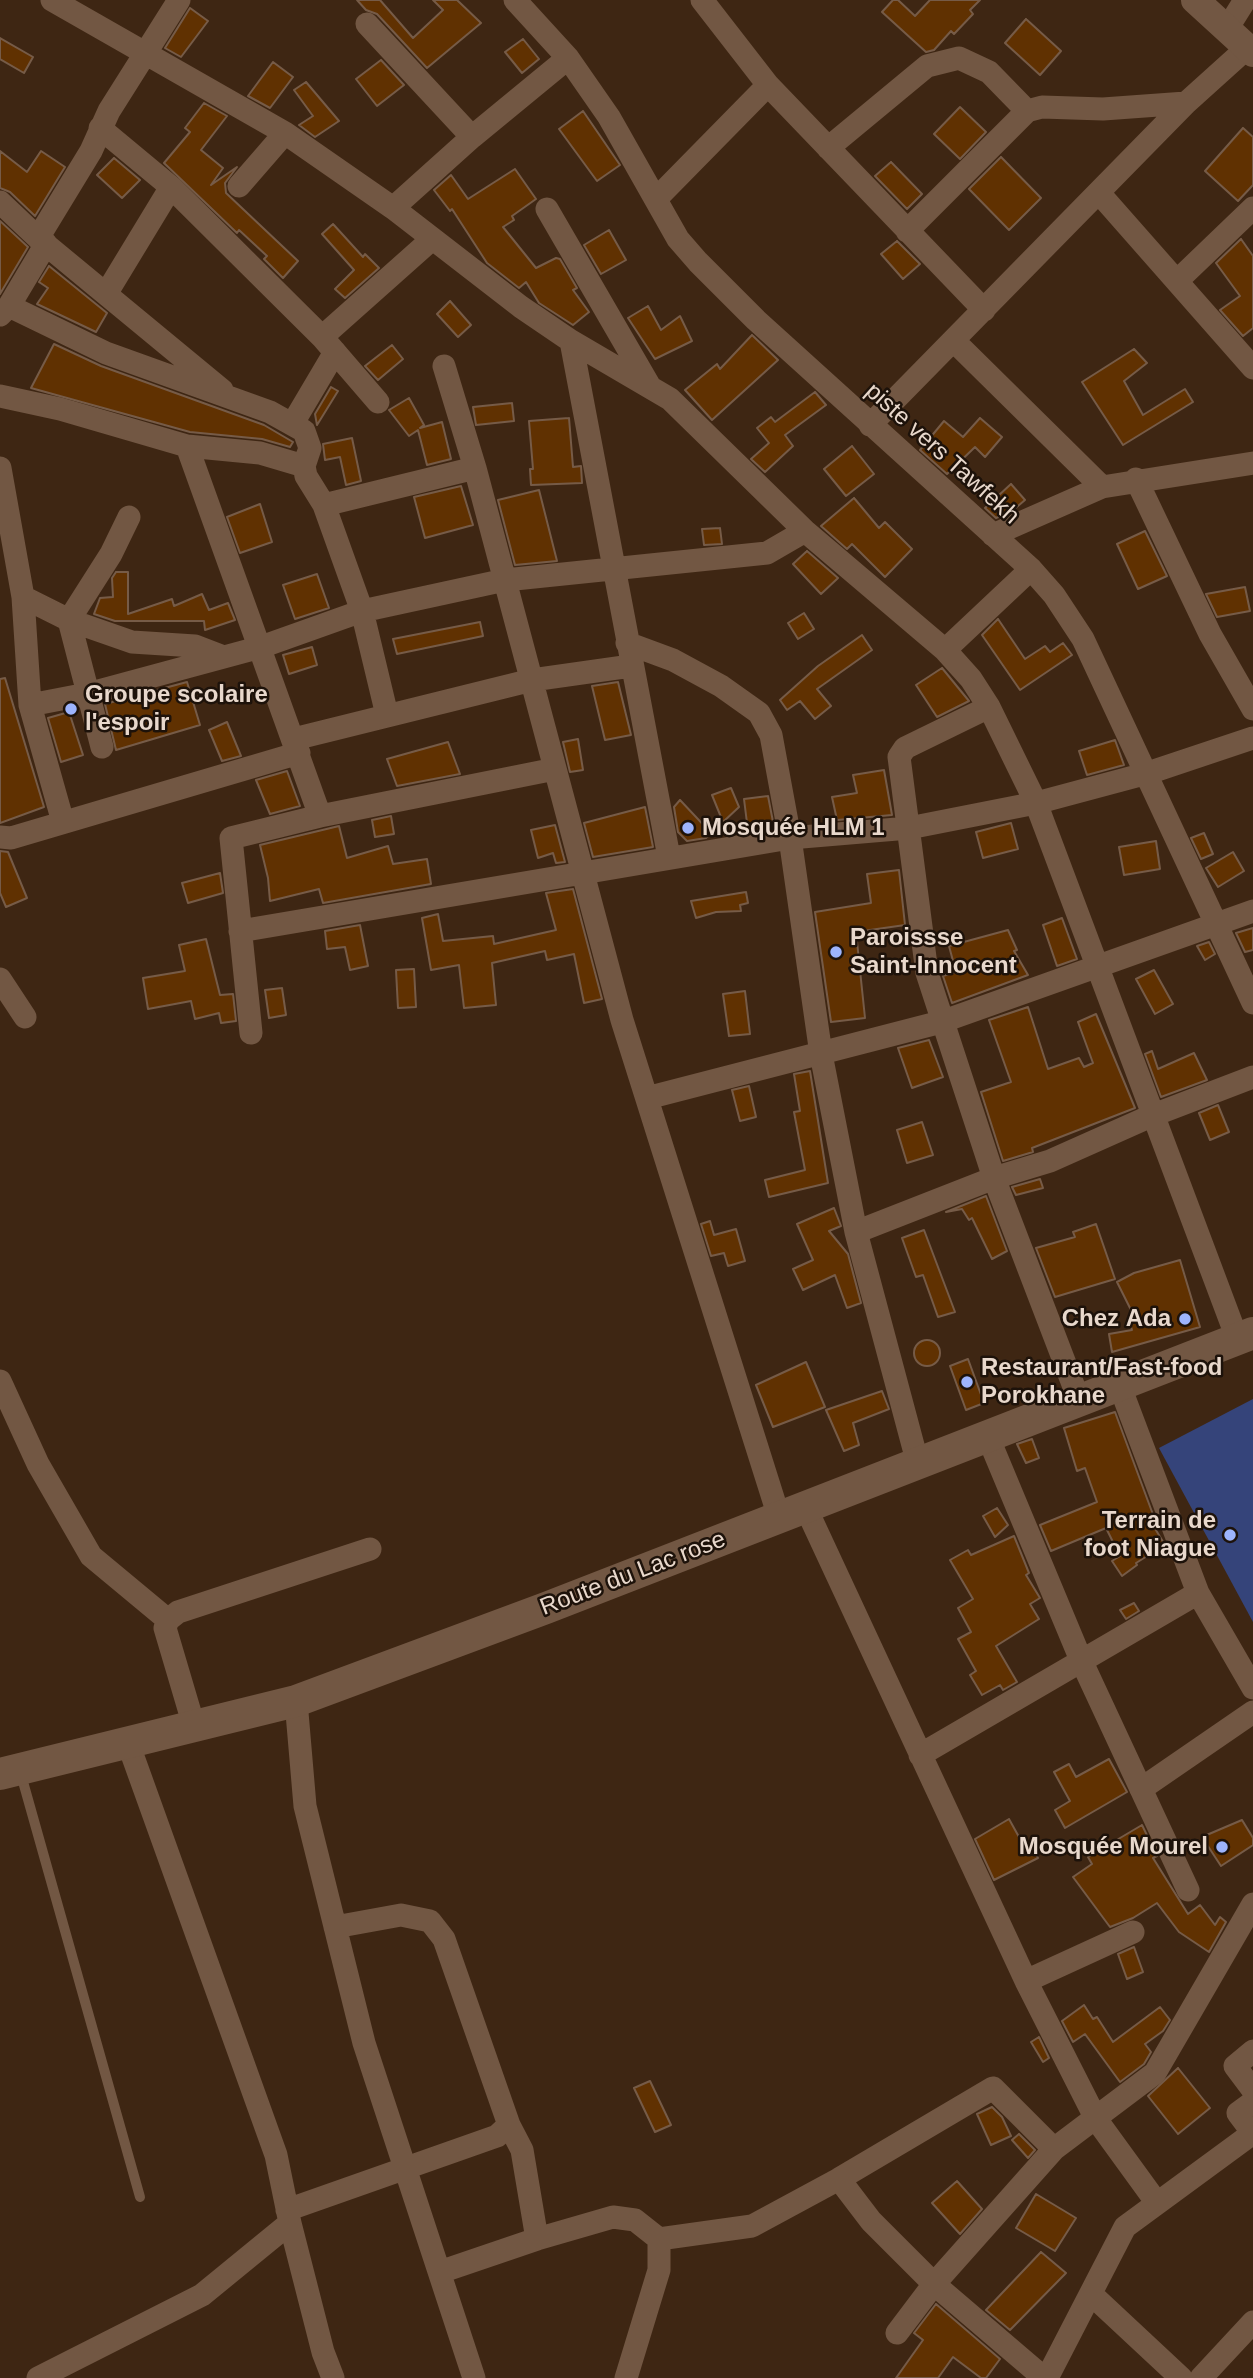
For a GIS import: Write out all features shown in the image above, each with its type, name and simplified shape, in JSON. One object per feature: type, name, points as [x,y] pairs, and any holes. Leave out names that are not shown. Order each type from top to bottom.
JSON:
[{"type":"main road","name":"Route du Lac rose","points":[[10,1772],[296,1701],[546,1608],[1245,1336]]},
{"type":"street","points":[[52,0],[285,133],[393,208],[431,240],[571,341],[670,399],[805,531],[945,650],[971,679],[989,707],[1035,803],[1099,968],[1151,1116],[1245,1336]]},
{"type":"street","points":[[179,0],[100,128],[91,151],[5,310],[106,353],[293,423],[304,431],[310,442],[304,466],[310,485],[324,505],[362,611],[387,715]]},
{"type":"street","points":[[702,0],[768,85],[985,310]]},
{"type":"street","points":[[1195,0],[1243,43]]},
{"type":"street","points":[[870,425],[1243,43],[1245,0]]},
{"type":"street","name":"piste vers Tawfekh","points":[[519,1],[568,58],[609,117],[678,239],[698,262],[755,320],[1031,569],[1054,595],[1083,639],[1253,1003]]},
{"type":"street","points":[[367,24],[472,137]]},
{"type":"street","points":[[393,208],[472,137],[568,58]]},
{"type":"street","points":[[828,148],[927,66],[959,58],[989,72],[1027,111]]},
{"type":"street","points":[[657,198],[768,85]]},
{"type":"street","points":[[906,231],[1027,111],[1042,107],[1103,109],[1186,103]]},
{"type":"street","points":[[100,128],[171,187],[328,344],[378,402]]},
{"type":"street","points":[[239,186],[285,133]]},
{"type":"street","points":[[106,294],[171,187]]},
{"type":"street","points":[[1098,193],[1253,368]]},
{"type":"street","points":[[2,207],[235,400]]},
{"type":"street","points":[[1177,281],[1253,208]]},
{"type":"street","points":[[547,209],[649,385]]},
{"type":"street","points":[[293,423],[328,344],[431,240]]},
{"type":"street","points":[[571,341],[669,857]]},
{"type":"street","points":[[954,341],[1102,487]]},
{"type":"street","points":[[444,366],[475,468],[622,1020],[792,1512],[920,1755],[1026,1981],[1096,2119],[1157,2203]]},
{"type":"street","points":[[0,396],[60,409],[187,446],[260,453],[304,466]]},
{"type":"street","points":[[187,446],[320,816]]},
{"type":"street","points":[[993,535],[1102,487],[1253,463]]},
{"type":"street","points":[[0,468],[8,558],[23,597],[30,705],[63,822]]},
{"type":"street","points":[[324,505],[475,468]]},
{"type":"street","points":[[1136,480],[1210,634],[1253,709]]},
{"type":"street","points":[[102,747],[69,620],[111,554],[129,517]]},
{"type":"street","points":[[30,705],[87,694],[261,647],[362,611],[505,580],[613,571],[767,553],[805,531]]},
{"type":"street","points":[[945,650],[1031,569]]},
{"type":"street","points":[[23,597],[69,620],[132,642],[195,646],[221,656]]},
{"type":"street","points":[[627,643],[673,660],[721,686],[766,722],[790,838],[821,1054],[856,1232],[918,1464]]},
{"type":"street","points":[[0,837],[11,838],[63,822],[387,715],[532,680],[631,666]]},
{"type":"street","points":[[989,707],[902,751],[900,757],[927,973],[940,1022],[994,1178],[1079,1400]]},
{"type":"street","points":[[240,932],[790,838],[909,828],[1035,803],[1147,773],[1253,738]]},
{"type":"street","points":[[251,1033],[231,838],[320,816],[555,769]]},
{"type":"street","points":[[647,1098],[940,1022],[1099,968],[1253,911]]},
{"type":"street","points":[[0,979],[25,1017]]},
{"type":"street","points":[[856,1232],[994,1178],[1050,1161],[1151,1116],[1253,1077]]},
{"type":"street","points":[[0,1381],[38,1464],[91,1556],[168,1620]]},
{"type":"street","points":[[1119,1384],[1198,1593],[1253,1688]]},
{"type":"street","points":[[988,1437],[1081,1660],[1188,1889]]},
{"type":"street","points":[[194,1726],[165,1629],[168,1620],[178,1612],[370,1549]]},
{"type":"street","points":[[920,1755],[1198,1593]]},
{"type":"street","points":[[296,1701],[305,1806],[364,2043],[474,2378]]},
{"type":"street","points":[[1141,1789],[1253,1713]]},
{"type":"street","points":[[128,1743],[276,2155],[288,2217],[323,2352],[333,2378]]},
{"type":"street","points":[[897,2333],[934,2284],[1054,2149],[1155,2074],[1253,1903]]},
{"type":"street","points":[[335,1927],[401,1914],[429,1921],[444,1939],[509,2125],[522,2150],[537,2239]]},
{"type":"street","points":[[1026,1981],[1133,1931]]},
{"type":"street","points":[[1253,2051],[1235,2066],[1253,2090]]},
{"type":"street","points":[[440,2272],[612,2217],[635,2220],[659,2239],[751,2226],[839,2179],[993,2088],[1054,2149]]},
{"type":"street","points":[[839,2179],[872,2221],[934,2284],[1046,2378],[1125,2227],[1253,2133],[1238,2113],[1253,2102]]},
{"type":"street","points":[[38,2378],[73,2368],[202,2295],[288,2217],[406,2169],[498,2136],[509,2125]]},
{"type":"street","points":[[626,2378],[659,2270],[659,2239]]},
{"type":"street","points":[[1091,2294],[1181,2378]]},
{"type":"street","points":[[1201,2378],[1253,2322]]},
{"type":"lane","points":[[10,1772],[139,2197]]},
{"type":"shaded area","name":"Terrain de foot Niague","points":[[1253,1399],[1253,1622],[1159,1448]]},
{"type":"building","points":[[357,0],[380,0],[413,38],[443,10],[433,0],[457,0],[481,23],[427,68],[377,14],[366,10]]},
{"type":"building","points":[[893,0],[898,0],[915,16],[930,0],[980,0],[970,10],[973,14],[954,34],[951,31],[934,50],[926,52],[882,12]]},
{"type":"building","points":[[190,8],[208,21],[181,57],[165,48]]},
{"type":"building","points":[[1026,19],[1061,51],[1040,75],[1005,43]]},
{"type":"building","points":[[0,38],[33,57],[24,73],[0,59]]},
{"type":"building","points":[[523,39],[539,59],[522,73],[505,52]]},
{"type":"building","points":[[381,60],[404,85],[377,106],[356,79]]},
{"type":"building","points":[[273,62],[293,77],[270,108],[248,96]]},
{"type":"building","points":[[306,82],[339,121],[315,137],[299,125],[313,116],[294,90]]},
{"type":"building","points":[[204,103],[227,116],[201,150],[223,168],[211,185],[237,167],[225,183],[226,193],[298,261],[283,278],[264,259],[267,256],[239,230],[237,233],[164,163],[190,132],[185,128]]},
{"type":"building","points":[[960,107],[986,132],[960,159],[934,134]]},
{"type":"building","points":[[583,111],[620,165],[597,181],[559,129]]},
{"type":"building","points":[[1243,128],[1253,137],[1253,185],[1238,201],[1205,171]]},
{"type":"building","points":[[0,151],[27,172],[41,151],[65,167],[35,216],[10,192],[0,188]]},
{"type":"building","points":[[1001,157],[1041,198],[1009,230],[969,189]]},
{"type":"building","points":[[114,158],[140,180],[122,198],[97,175]]},
{"type":"building","points":[[891,162],[922,194],[907,209],[875,176]]},
{"type":"building","points":[[515,169],[536,199],[512,216],[514,220],[503,227],[536,268],[556,258],[560,259],[577,288],[573,290],[589,312],[573,325],[539,303],[526,282],[519,288],[487,263],[452,209],[450,211],[434,190],[451,175],[468,199]]},
{"type":"building","points":[[0,221],[28,247],[0,294]]},
{"type":"building","points":[[333,224],[363,257],[365,254],[379,268],[345,298],[335,289],[354,270],[322,234]]},
{"type":"building","points":[[609,230],[626,260],[601,274],[584,245]]},
{"type":"building","points":[[1241,239],[1253,256],[1253,328],[1243,336],[1220,310],[1240,296],[1216,263]]},
{"type":"building","points":[[897,241],[920,264],[903,279],[881,254]]},
{"type":"building","points":[[49,266],[107,313],[96,332],[37,304],[48,288],[39,282]]},
{"type":"building","points":[[450,301],[471,325],[458,337],[437,314]]},
{"type":"building","points":[[648,306],[661,330],[680,316],[692,341],[655,359],[628,318]]},
{"type":"building","points":[[752,335],[778,360],[712,420],[685,390],[717,364],[720,369]]},
{"type":"building","points":[[54,344],[101,366],[264,425],[293,442],[290,447],[262,439],[190,432],[31,388]]},
{"type":"building","points":[[392,345],[403,359],[378,380],[365,366]]},
{"type":"building","points":[[1134,349],[1147,363],[1124,381],[1143,415],[1185,389],[1193,402],[1123,445],[1082,382]]},
{"type":"building","points":[[331,387],[338,391],[317,425],[315,414]]},
{"type":"building","points":[[815,392],[826,405],[785,435],[793,446],[765,472],[751,459],[769,443],[757,428],[771,417],[775,422]]},
{"type":"building","points":[[409,398],[424,425],[420,428],[442,422],[451,459],[427,465],[418,430],[409,436],[389,410]]},
{"type":"building","points":[[512,403],[514,421],[476,425],[473,407]]},
{"type":"building","points":[[569,418],[573,467],[581,466],[582,483],[531,485],[530,469],[533,469],[529,421]]},
{"type":"building","points":[[980,418],[1002,437],[985,457],[975,447],[947,474],[920,450],[944,421],[963,437]]},
{"type":"building","points":[[352,438],[361,481],[346,485],[340,457],[325,460],[323,444]]},
{"type":"building","points":[[852,446],[874,474],[846,496],[824,469]]},
{"type":"building","points":[[1011,484],[1025,500],[1012,511],[996,518],[985,508]]},
{"type":"building","points":[[461,486],[473,525],[425,538],[414,497]]},
{"type":"building","points":[[539,490],[557,561],[515,565],[498,500]]},
{"type":"building","points":[[854,498],[879,528],[885,522],[912,549],[885,577],[852,544],[847,549],[821,526]]},
{"type":"building","points":[[260,504],[272,542],[240,553],[227,517]]},
{"type":"building","points":[[720,528],[722,544],[704,545],[702,529]]},
{"type":"building","points":[[1145,531],[1167,576],[1138,589],[1117,544]]},
{"type":"building","points":[[807,551],[838,578],[821,594],[793,564]]},
{"type":"building","points":[[116,572],[128,572],[128,614],[172,599],[174,606],[202,594],[209,610],[228,603],[235,620],[205,630],[204,621],[115,621],[94,614],[100,598],[113,597],[112,578]]},
{"type":"building","points":[[317,574],[329,608],[295,619],[283,585]]},
{"type":"building","points":[[1245,587],[1250,611],[1217,617],[1206,594]]},
{"type":"building","points":[[804,613],[814,629],[798,639],[788,623]]},
{"type":"building","points":[[998,619],[1025,659],[1045,646],[1050,652],[1063,643],[1072,655],[1020,690],[982,635]]},
{"type":"building","points":[[480,622],[483,636],[397,654],[393,639]]},
{"type":"building","points":[[862,635],[872,650],[817,689],[831,706],[815,719],[800,701],[787,710],[780,700],[818,666]]},
{"type":"building","points":[[312,647],[317,665],[289,674],[283,655]]},
{"type":"building","points":[[942,668],[969,701],[937,717],[916,685]]},
{"type":"building","points":[[5,678],[44,807],[0,823],[0,679]]},
{"type":"building","points":[[187,682],[200,725],[116,750],[105,704]]},
{"type":"building","points":[[618,682],[631,735],[605,740],[592,686]]},
{"type":"building","points":[[69,712],[83,755],[61,762],[48,718]]},
{"type":"building","points":[[227,722],[241,756],[222,761],[209,730]]},
{"type":"building","points":[[578,739],[583,770],[570,772],[563,742]]},
{"type":"building","points":[[1115,740],[1124,765],[1087,775],[1079,751]]},
{"type":"building","points":[[448,742],[460,774],[397,786],[387,759]]},
{"type":"building","points":[[884,770],[892,815],[837,820],[832,797],[857,793],[853,775]]},
{"type":"building","points":[[287,771],[300,806],[270,814],[256,780]]},
{"type":"building","points":[[731,788],[739,807],[723,822],[712,795]]},
{"type":"building","points":[[768,796],[774,827],[748,831],[744,799]]},
{"type":"building","points":[[680,800],[711,833],[706,838],[687,841],[678,832],[674,807]]},
{"type":"building","points":[[645,807],[653,847],[593,857],[584,823]]},
{"type":"building","points":[[391,816],[394,834],[375,837],[372,820]]},
{"type":"building","points":[[1011,823],[1018,849],[983,858],[976,832]]},
{"type":"building","points":[[555,825],[565,862],[556,863],[553,853],[538,858],[531,830]]},
{"type":"building","points":[[339,826],[347,858],[388,846],[393,864],[427,859],[431,884],[323,903],[319,889],[270,901],[260,845]]},
{"type":"building","points":[[1204,833],[1213,854],[1201,859],[1191,838]]},
{"type":"building","points":[[1156,841],[1160,869],[1124,875],[1119,847]]},
{"type":"building","points":[[0,851],[8,852],[27,898],[6,907],[0,893]]},
{"type":"building","points":[[1233,852],[1244,871],[1218,887],[1206,868]]},
{"type":"building","points":[[899,870],[905,925],[856,932],[865,1018],[831,1022],[815,912],[871,903],[867,874]]},
{"type":"building","points":[[220,873],[223,893],[188,903],[182,883]]},
{"type":"building","points":[[573,889],[602,999],[584,1003],[574,954],[547,960],[545,951],[492,963],[496,1005],[464,1008],[459,965],[431,970],[422,918],[438,914],[443,941],[493,936],[494,944],[556,930],[546,893]]},
{"type":"building","points":[[746,892],[748,903],[740,905],[741,911],[716,912],[696,918],[691,901]]},
{"type":"building","points":[[1062,918],[1077,959],[1057,966],[1043,925]]},
{"type":"building","points":[[360,925],[368,966],[350,970],[345,947],[327,949],[325,931]]},
{"type":"building","points":[[1253,928],[1253,950],[1245,952],[1236,933]]},
{"type":"building","points":[[1008,930],[1017,950],[1014,951],[1028,975],[952,1003],[943,976],[956,972],[949,946]]},
{"type":"building","points":[[206,939],[220,995],[233,994],[236,1021],[221,1023],[219,1013],[195,1019],[191,1001],[148,1009],[143,978],[185,971],[179,945]]},
{"type":"building","points":[[1209,942],[1215,954],[1205,960],[1197,946]]},
{"type":"building","points":[[414,969],[416,1007],[398,1008],[396,970]]},
{"type":"building","points":[[1154,970],[1173,1004],[1155,1014],[1136,979]]},
{"type":"building","points":[[282,988],[286,1015],[269,1018],[265,990]]},
{"type":"building","points":[[745,991],[750,1034],[729,1036],[723,994]]},
{"type":"building","points":[[1028,1007],[1048,1069],[1079,1058],[1084,1067],[1093,1063],[1078,1022],[1096,1014],[1135,1108],[1032,1148],[1033,1152],[1003,1161],[981,1092],[1011,1082],[989,1020]]},
{"type":"building","points":[[929,1040],[943,1077],[912,1088],[898,1048]]},
{"type":"building","points":[[1152,1051],[1158,1069],[1194,1053],[1207,1080],[1161,1097],[1145,1054]]},
{"type":"building","points":[[810,1071],[828,1183],[769,1197],[765,1180],[805,1170],[794,1112],[800,1111],[794,1074]]},
{"type":"building","points":[[749,1086],[756,1117],[740,1121],[732,1090]]},
{"type":"building","points":[[1218,1105],[1229,1132],[1210,1140],[1199,1113]]},
{"type":"building","points":[[922,1122],[933,1155],[907,1163],[897,1130]]},
{"type":"building","points":[[1040,1179],[1043,1188],[1016,1195],[1012,1187]]},
{"type":"building","points":[[986,1196],[1007,1251],[992,1259],[972,1218],[969,1220],[962,1209],[946,1212]]},
{"type":"building","points":[[834,1208],[841,1226],[829,1231],[848,1254],[861,1303],[847,1308],[835,1275],[803,1290],[793,1269],[813,1260],[797,1224]]},
{"type":"building","points":[[710,1221],[714,1235],[736,1229],[745,1261],[728,1266],[724,1253],[711,1256],[701,1224]]},
{"type":"building","points":[[1096,1224],[1115,1279],[1055,1297],[1036,1248],[1075,1237],[1073,1232]]},
{"type":"building","points":[[924,1230],[955,1312],[938,1317],[923,1275],[916,1277],[902,1238]]},
{"type":"building","points":[[1180,1260],[1200,1327],[1112,1352],[1109,1334],[1132,1330],[1130,1324],[1137,1322],[1117,1282],[1134,1273]]},
{"type":"building","points":[[927,1340],[936,1344],[940,1353],[936,1362],[927,1366],[918,1362],[914,1353],[918,1344]]},
{"type":"building","points":[[968,1359],[984,1403],[966,1410],[950,1366]]},
{"type":"building","points":[[806,1362],[825,1407],[773,1427],[756,1385]]},
{"type":"building","points":[[882,1391],[889,1409],[853,1423],[859,1445],[844,1451],[826,1410]]},
{"type":"building","points":[[1115,1412],[1155,1520],[1151,1522],[1165,1545],[1136,1563],[1137,1565],[1122,1576],[1112,1561],[1120,1556],[1106,1528],[1051,1551],[1040,1525],[1097,1502],[1085,1468],[1077,1471],[1064,1428]]},
{"type":"building","points":[[1032,1439],[1039,1458],[1026,1463],[1017,1444]]},
{"type":"building","points":[[997,1508],[1008,1525],[995,1537],[983,1516]]},
{"type":"building","points":[[1014,1536],[1029,1573],[1026,1575],[1040,1598],[1030,1604],[1039,1619],[996,1646],[1017,1682],[1003,1690],[1000,1685],[982,1695],[970,1675],[976,1671],[958,1639],[971,1632],[958,1608],[973,1599],[950,1560],[968,1550],[971,1555]]},
{"type":"building","points":[[1134,1603],[1139,1611],[1126,1619],[1120,1610]]},
{"type":"building","points":[[1109,1759],[1127,1792],[1065,1828],[1055,1810],[1070,1801],[1054,1772],[1069,1764],[1076,1777]]},
{"type":"building","points":[[1009,1819],[1024,1846],[1029,1843],[1038,1858],[994,1880],[975,1839]]},
{"type":"building","points":[[1242,1820],[1253,1838],[1253,1845],[1221,1866],[1202,1837]]},
{"type":"building","points":[[1142,1825],[1157,1856],[1153,1858],[1188,1914],[1200,1905],[1215,1925],[1220,1917],[1226,1922],[1209,1952],[1179,1932],[1157,1903],[1133,1918],[1110,1927],[1073,1877],[1092,1864],[1088,1857]]},
{"type":"building","points":[[1134,1947],[1143,1972],[1127,1979],[1118,1954]]},
{"type":"building","points":[[1084,2005],[1093,2019],[1097,2017],[1113,2042],[1160,2007],[1170,2020],[1163,2031],[1145,2044],[1151,2052],[1144,2064],[1120,2082],[1085,2034],[1073,2042],[1062,2021]]},
{"type":"building","points":[[1039,2037],[1049,2058],[1043,2062],[1031,2042]]},
{"type":"building","points":[[1178,2068],[1210,2108],[1178,2134],[1148,2096]]},
{"type":"building","points":[[650,2081],[671,2125],[655,2132],[634,2088]]},
{"type":"building","points":[[992,2107],[1002,2117],[1011,2136],[991,2145],[977,2114]]},
{"type":"building","points":[[1019,2134],[1035,2150],[1028,2158],[1012,2140]]},
{"type":"building","points":[[957,2181],[982,2209],[960,2234],[932,2203]]},
{"type":"building","points":[[1036,2194],[1076,2218],[1055,2251],[1016,2228]]},
{"type":"building","points":[[1041,2252],[1066,2273],[1010,2330],[986,2310]]},
{"type":"building","points":[[936,2304],[1000,2359],[986,2378],[981,2378],[953,2357],[938,2378],[896,2378],[923,2340],[914,2333]]},
{"type":"place","name":"Groupe scolaire l'espoir","points":[[71,709]]},
{"type":"place","name":"Mosquée HLM 1","points":[[688,828]]},
{"type":"place","name":"Paroissse Saint-Innocent","points":[[836,952]]},
{"type":"place","name":"Chez Ada","points":[[1185,1319]]},
{"type":"place","name":"Restaurant/Fast-food Porokhane","points":[[967,1382]]},
{"type":"place","name":"Terrain de foot Niague","points":[[1230,1535]]},
{"type":"place","name":"Mosquée Mourel","points":[[1222,1847]]}]
